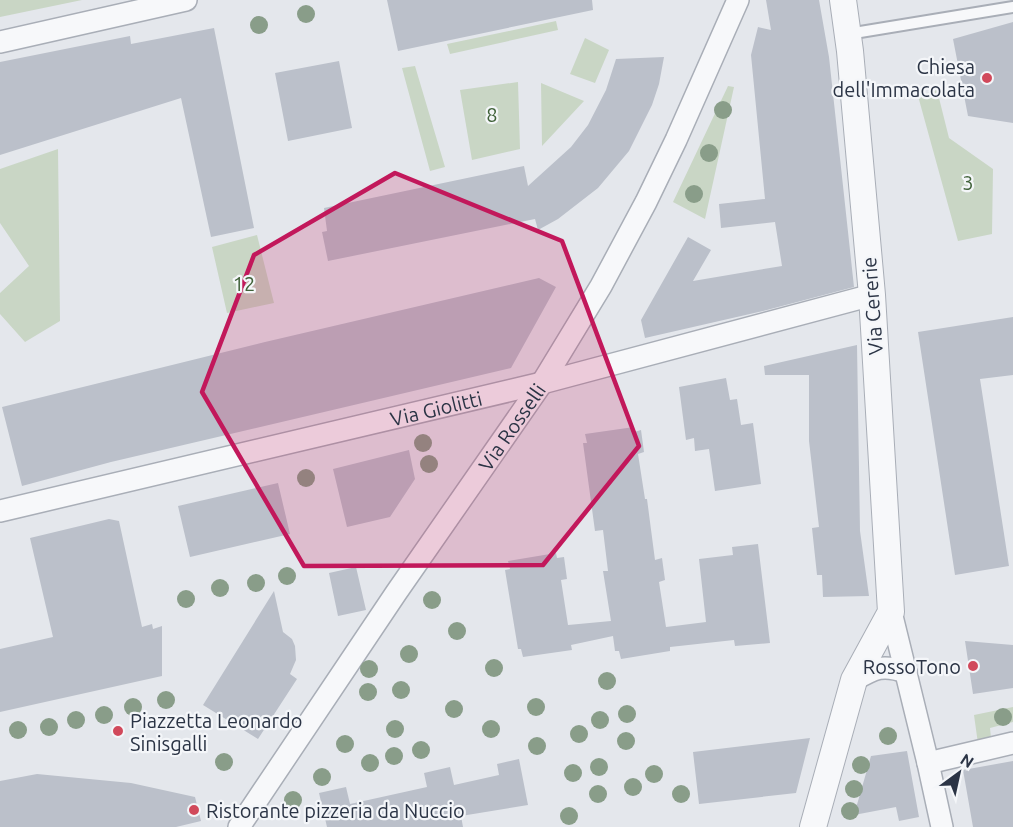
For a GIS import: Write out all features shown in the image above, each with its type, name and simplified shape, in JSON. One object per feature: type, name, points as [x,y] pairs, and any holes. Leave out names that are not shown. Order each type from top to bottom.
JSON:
[{"type":"street","points":[[0,42],[186,0]]},
{"type":"street","name":"Via Rosselli","points":[[239,827],[456,505],[542,383],[601,286],[646,202],[738,0]]},
{"type":"street","name":"Via Cererie","points":[[843,0],[872,295],[891,612]]},
{"type":"street","name":"Via Giolitti","points":[[0,511],[542,383],[872,295]]},
{"type":"street","points":[[891,612],[942,827]]},
{"type":"street","points":[[813,827],[854,680],[891,612]]},
{"type":"street","points":[[854,680],[884,666],[906,672]]},
{"type":"street","points":[[928,763],[1013,743]]},
{"type":"lane","points":[[848,34],[1013,7]]},
{"type":"highlighted area","points":[[395,173],[562,241],[639,446],[543,565],[304,566],[202,392],[254,255]]},
{"type":"green space","points":[[0,0],[82,0],[0,17]]},
{"type":"green space","points":[[556,21],[558,30],[450,54],[447,44]]},
{"type":"green space","points":[[585,38],[609,50],[595,83],[570,74]]},
{"type":"green space","points":[[415,66],[445,167],[430,171],[402,68]]},
{"type":"green space","name":"8","points":[[518,82],[520,149],[472,160],[460,90]]},
{"type":"green space","points":[[541,83],[584,101],[542,146]]},
{"type":"green space","points":[[728,86],[734,87],[705,219],[673,202]]},
{"type":"green space","name":"3","points":[[937,90],[949,138],[993,169],[992,234],[958,241],[918,96]]},
{"type":"green space","points":[[58,149],[60,321],[25,342],[0,314],[0,293],[29,266],[0,223],[0,169]]},
{"type":"green space","name":"12","points":[[257,235],[274,303],[227,313],[212,247]]},
{"type":"green space","points":[[1013,707],[1013,722],[990,728],[992,748],[979,751],[974,715]]},
{"type":"building","points":[[387,0],[592,0],[593,10],[398,51]]},
{"type":"building","points":[[766,0],[819,0],[829,57],[854,287],[645,338],[641,320],[688,237],[711,250],[693,281],[782,266],[775,222],[721,228],[719,204],[765,199],[751,55],[758,27],[771,30]]},
{"type":"building","name":"Chiesa dell'Immacolata","points":[[1013,22],[1013,123],[968,116],[953,39]]},
{"type":"building","points":[[214,28],[254,228],[211,237],[181,98],[0,155],[0,62],[130,36],[131,44]]},
{"type":"building","points":[[664,57],[652,105],[629,151],[598,188],[558,219],[538,230],[535,219],[328,261],[322,232],[327,231],[324,208],[524,166],[528,186],[571,147],[588,125],[606,90],[616,59]]},
{"type":"building","points":[[339,61],[352,128],[288,141],[275,73]]},
{"type":"building","points":[[539,278],[556,287],[511,368],[111,462],[22,486],[2,407]]},
{"type":"building","points":[[1013,317],[1013,375],[980,379],[1009,566],[955,575],[918,332]]},
{"type":"building","points":[[857,345],[860,531],[869,596],[823,597],[822,575],[817,575],[812,528],[819,527],[809,441],[809,375],[765,375],[764,366]]},
{"type":"building","points":[[726,378],[730,400],[737,399],[741,425],[753,423],[761,484],[715,491],[709,449],[695,451],[694,438],[686,440],[679,387]]},
{"type":"building","points":[[634,427],[634,432],[641,430],[644,452],[638,454],[655,560],[662,558],[665,580],[659,582],[666,627],[706,622],[699,559],[733,555],[732,547],[758,544],[770,643],[735,646],[734,640],[670,647],[670,651],[621,659],[619,651],[615,651],[613,636],[571,645],[572,650],[523,657],[521,649],[518,649],[505,570],[510,569],[508,561],[556,553],[557,558],[564,557],[567,579],[561,580],[568,625],[611,621],[603,571],[608,571],[603,530],[595,531],[583,443],[587,443],[585,434]]},
{"type":"building","points":[[409,450],[415,479],[390,517],[347,527],[333,469]]},
{"type":"building","points":[[278,483],[290,534],[190,557],[178,506]]},
{"type":"building","points":[[109,519],[119,521],[142,627],[152,624],[153,629],[162,626],[162,676],[0,712],[0,649],[53,637],[30,538]]},
{"type":"building","points":[[356,567],[366,610],[338,616],[329,573]]},
{"type":"building","points":[[274,591],[283,632],[292,639],[295,646],[296,660],[290,674],[297,679],[258,739],[203,705]]},
{"type":"building","points":[[965,641],[1013,645],[1013,688],[973,694]]},
{"type":"building","points":[[810,738],[796,793],[699,804],[693,752]]},
{"type":"building","points":[[907,751],[919,817],[899,821],[896,807],[854,815],[871,756]]},
{"type":"building","points":[[519,759],[528,805],[461,816],[463,827],[327,827],[319,793],[346,787],[350,804],[427,787],[424,773],[450,767],[454,785],[499,775],[497,764]]},
{"type":"building","points":[[1013,761],[1013,827],[973,827],[963,770]]},
{"type":"building","points":[[37,774],[131,783],[195,797],[201,821],[176,827],[0,827],[0,781]]},
{"type":"place","name":"Chiesa dell'Immacolata","points":[[987,78]]},
{"type":"place","name":"RossoTono","points":[[973,666]]},
{"type":"place","name":"Piazzetta Leonardo Sinisgalli","points":[[118,731]]},
{"type":"place","name":"Ristorante pizzeria da Nuccio","points":[[194,810]]}]
